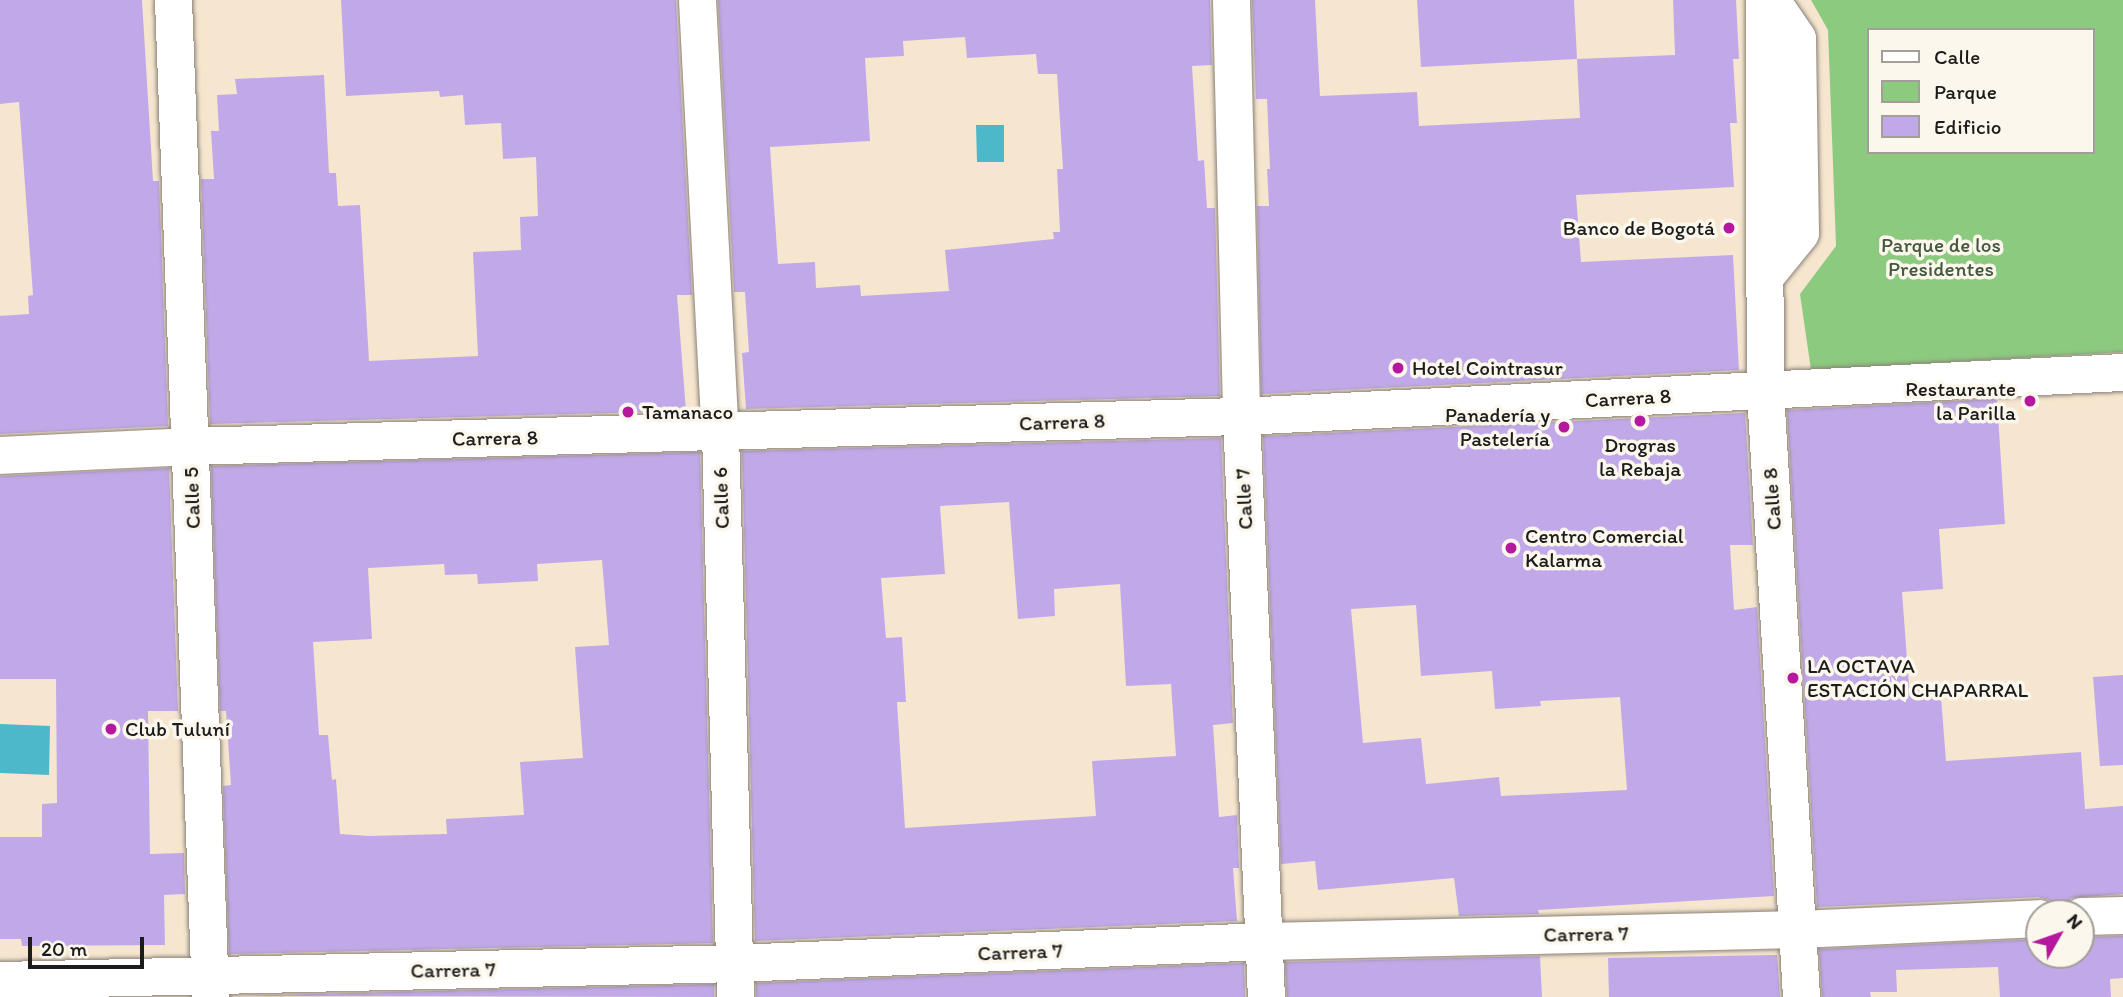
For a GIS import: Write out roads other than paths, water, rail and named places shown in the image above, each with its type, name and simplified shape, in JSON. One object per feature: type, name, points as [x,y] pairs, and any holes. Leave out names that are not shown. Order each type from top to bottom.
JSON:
[{"type":"street","name":"Calle 5","points":[[173,0],[209,986]]},
{"type":"street","name":"Calle 6","points":[[697,0],[720,432],[735,980]]},
{"type":"street","name":"Calle 7","points":[[1231,0],[1241,416],[1266,997]]},
{"type":"street","name":"Calle 8","points":[[1764,0],[1765,392],[1801,997]]},
{"type":"street","points":[[1765,276],[1800,233],[1797,38],[1771,0]]},
{"type":"street","name":"Carrera 8","points":[[0,455],[190,446],[1241,416],[1765,392],[2123,372]]},
{"type":"street","points":[[2095,916],[2123,915]]},
{"type":"street","name":"Carrera 7","points":[[0,980],[209,986],[735,980],[1265,941],[1799,929],[2025,919]]},
{"type":"water","points":[[976,125],[1004,125],[1004,162],[977,162]]},
{"type":"water","points":[[0,724],[50,726],[49,775],[0,773]]},
{"type":"place","name":"Banco de Bogotá","points":[[1729,228]]},
{"type":"place","name":"Hotel Cointrasur","points":[[1398,368]]},
{"type":"place","name":"Restaurante la Parilla","points":[[2030,401]]},
{"type":"place","name":"Tamanaco","points":[[628,412]]},
{"type":"place","name":"Drogras la Rebaja","points":[[1640,421]]},
{"type":"place","name":"Panadería y Pastelería","points":[[1564,427]]},
{"type":"place","name":"Centro Comercial Kalarma","points":[[1511,548]]},
{"type":"place","name":"LA OCTAVA ESTACIÓN CHAPARRAL","points":[[1793,678]]},
{"type":"place","name":"Club Tuluní","points":[[111,729]]},
{"type":"park label","name":"Parque de los Presidentes","points":[[1941,257]]}]
